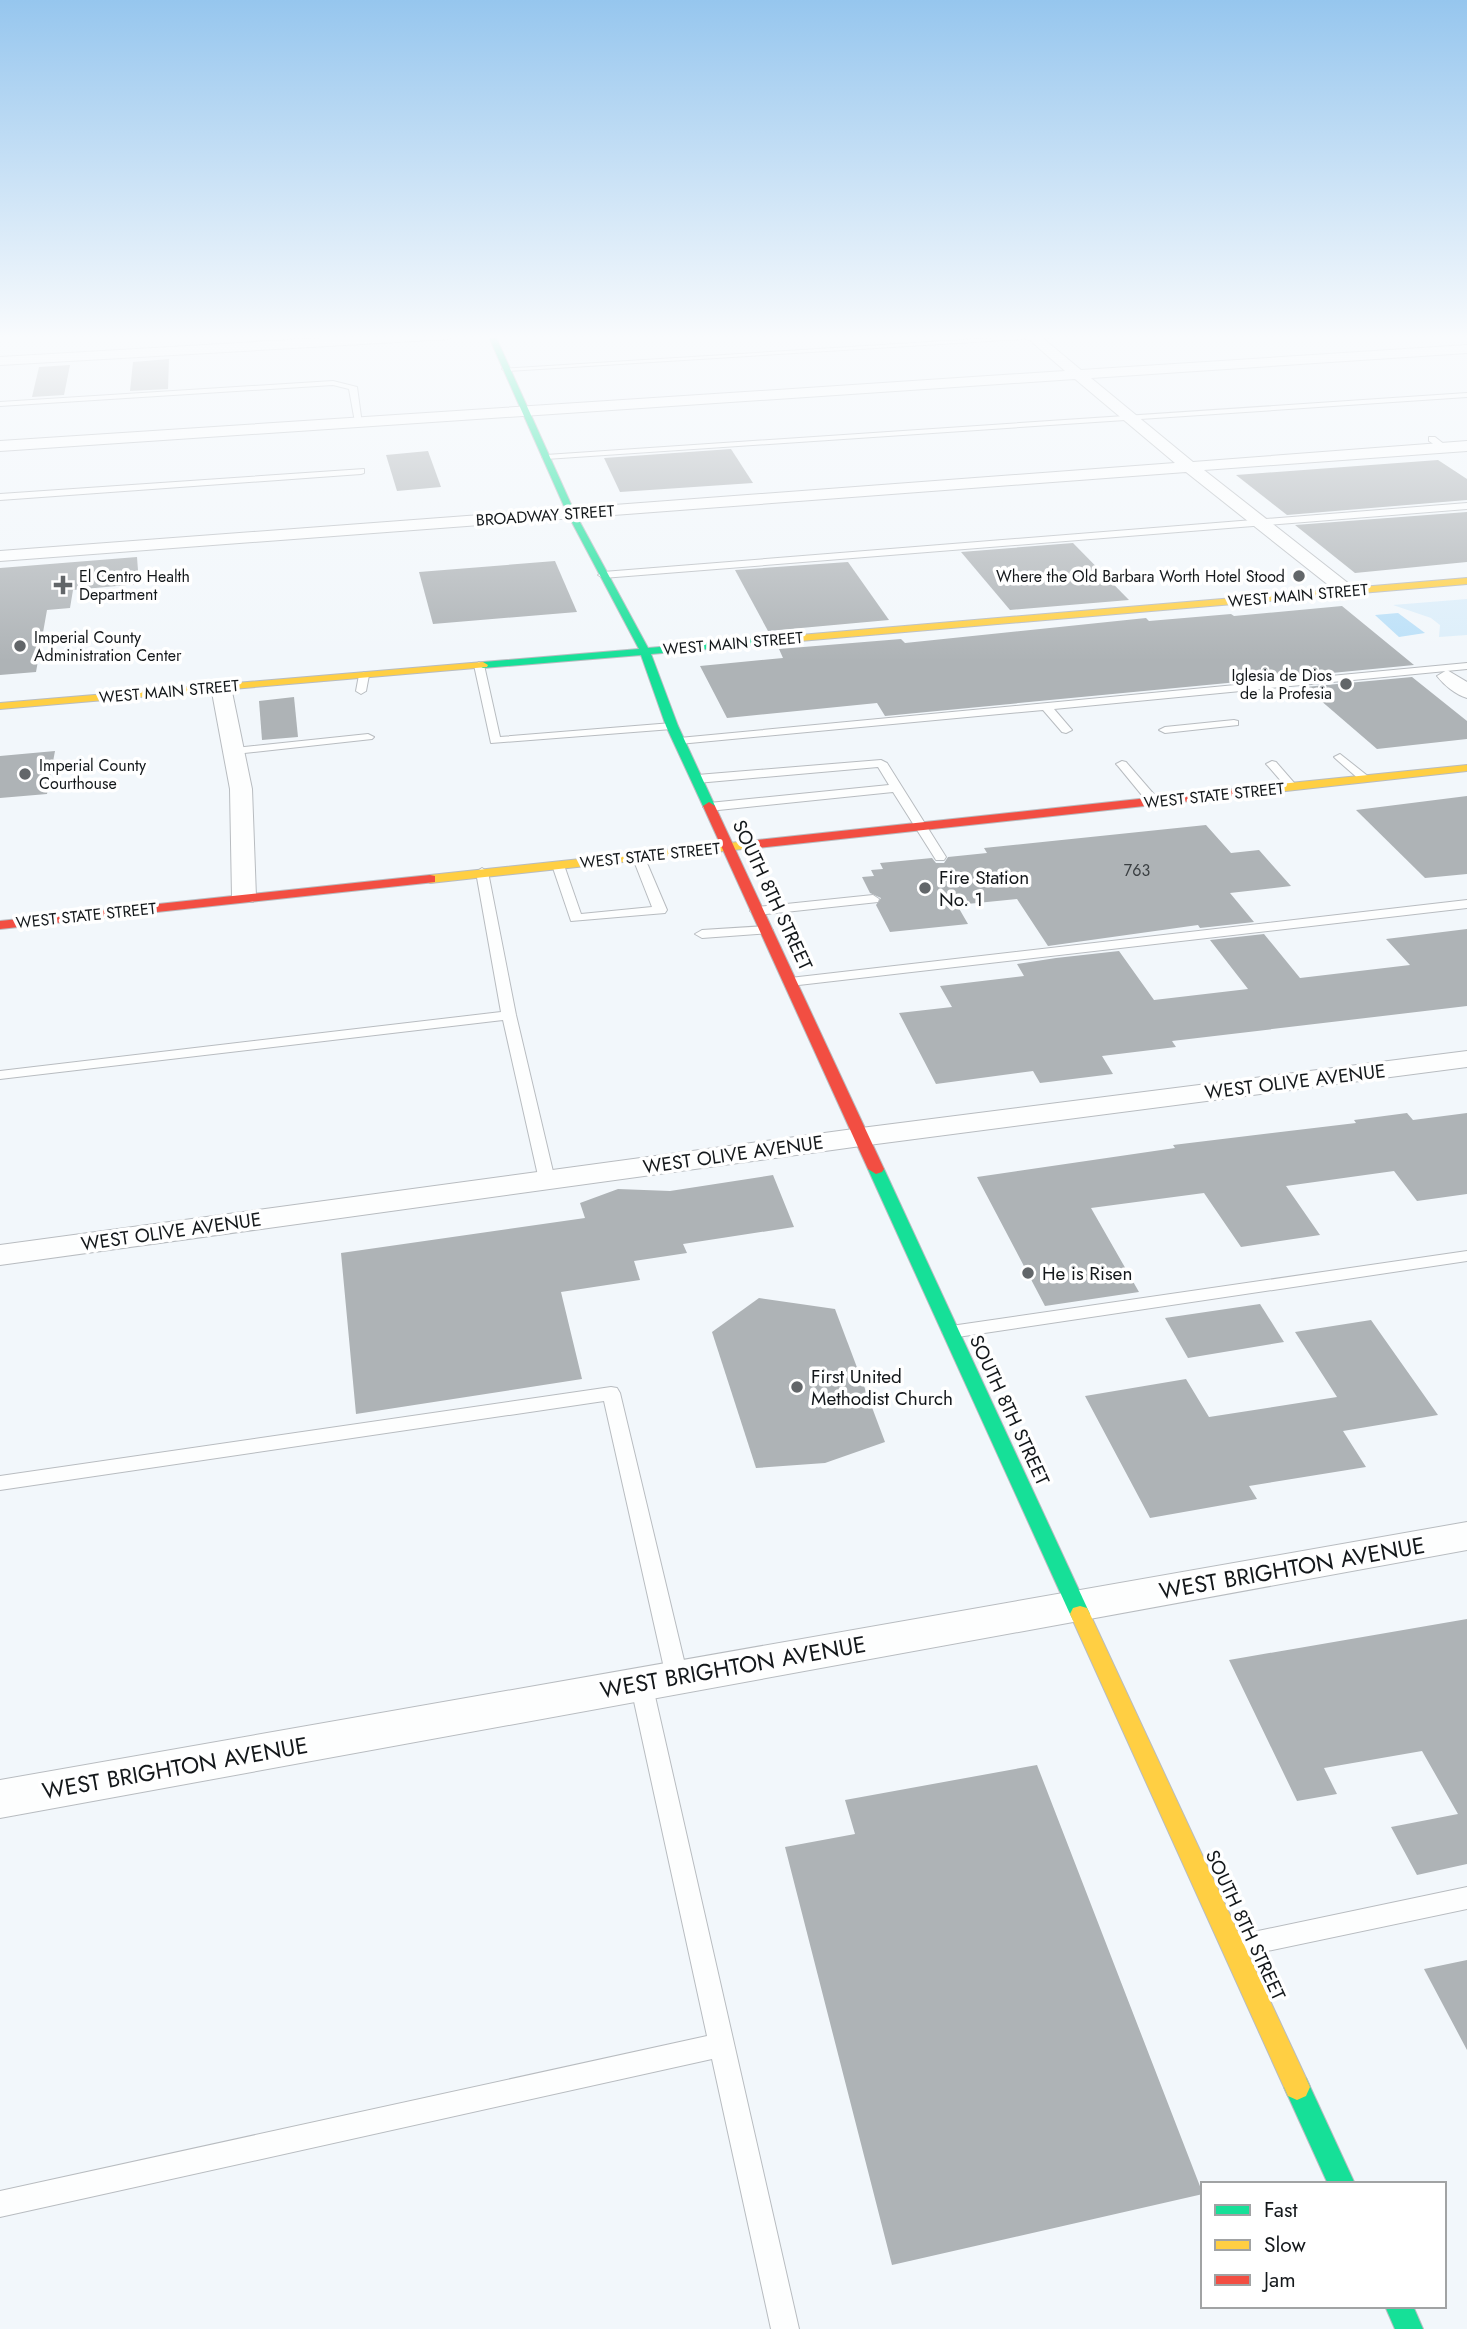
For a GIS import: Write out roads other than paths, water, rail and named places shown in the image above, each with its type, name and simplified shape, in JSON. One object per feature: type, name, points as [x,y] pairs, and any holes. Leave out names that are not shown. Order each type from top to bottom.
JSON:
[{"type":"street","points":[[0,446],[35,444]]},
{"type":"street","name":"SOUTH 8TH STREET","points":[[540,444],[571,513],[645,650],[675,733],[1341,2182]]},
{"type":"street","points":[[1161,444],[1347,591]]},
{"type":"street","name":"BROADWAY STREET","points":[[0,556],[1188,466],[1431,444]]},
{"type":"street","name":"BROADWAY STREET","points":[[1445,444],[1467,446]]},
{"type":"street","name":"WEST MAIN STREET","points":[[0,706],[221,687],[362,683],[479,665],[1467,581]]},
{"type":"street","points":[[1447,676],[1467,692]]},
{"type":"street","points":[[221,687],[241,789],[244,897]]},
{"type":"street","name":"WEST STATE STREET","points":[[0,925],[1467,768]]},
{"type":"street","name":"WEST OLIVE AVENUE","points":[[0,1255],[861,1137],[1467,1059]]},
{"type":"street","name":"WEST BRIGHTON AVENUE","points":[[0,1799],[1467,1536]]},
{"type":"street","points":[[1400,2308],[1409,2329]]},
{"type":"lane","points":[[546,457],[740,444]]},
{"type":"lane","points":[[0,497],[361,471]]},
{"type":"lane","points":[[603,575],[1467,506]]},
{"type":"lane","points":[[479,665],[495,741],[675,733],[1046,706],[1467,666]]},
{"type":"lane","points":[[1046,706],[1066,730]]},
{"type":"lane","points":[[1165,730],[1234,723]]},
{"type":"lane","points":[[235,751],[368,737]]},
{"type":"lane","points":[[1340,757],[1365,779]]},
{"type":"lane","points":[[697,779],[881,763],[940,857]]},
{"type":"lane","points":[[1122,764],[1154,802]]},
{"type":"lane","points":[[1272,764],[1292,787]]},
{"type":"lane","points":[[709,807],[896,788]]},
{"type":"lane","points":[[558,865],[576,918],[660,910],[638,856]]},
{"type":"lane","points":[[482,872],[509,1015],[547,1180]]},
{"type":"lane","points":[[757,911],[873,899]]},
{"type":"lane","points":[[790,982],[1467,904]]},
{"type":"lane","points":[[702,934],[766,930]]},
{"type":"lane","points":[[0,1075],[509,1015]]},
{"type":"lane","points":[[951,1332],[1467,1256]]},
{"type":"lane","points":[[0,1483],[611,1393],[722,2045],[785,2329]]},
{"type":"lane","points":[[1234,1947],[1467,1898]]},
{"type":"lane","points":[[0,2204],[722,2045]]},
{"type":"water","points":[[1398,613],[1425,633],[1399,637],[1375,615]]},
{"type":"place","name":"Where the Old Barbara Worth Hotel Stood","points":[[1299,576]]},
{"type":"place","name":"El Centro Health Department","points":[[63,585]]},
{"type":"place","name":"Imperial County Administration Center","points":[[20,646]]},
{"type":"place","name":"Iglesia de Dios de la Profesia","points":[[1346,684]]},
{"type":"place","name":"Imperial County Courthouse","points":[[25,774]]},
{"type":"place","name":"Fire Station No. 1","points":[[925,888]]},
{"type":"place","name":"He is Risen","points":[[1028,1273]]},
{"type":"place","name":"First United Methodist Church","points":[[797,1387]]}]
